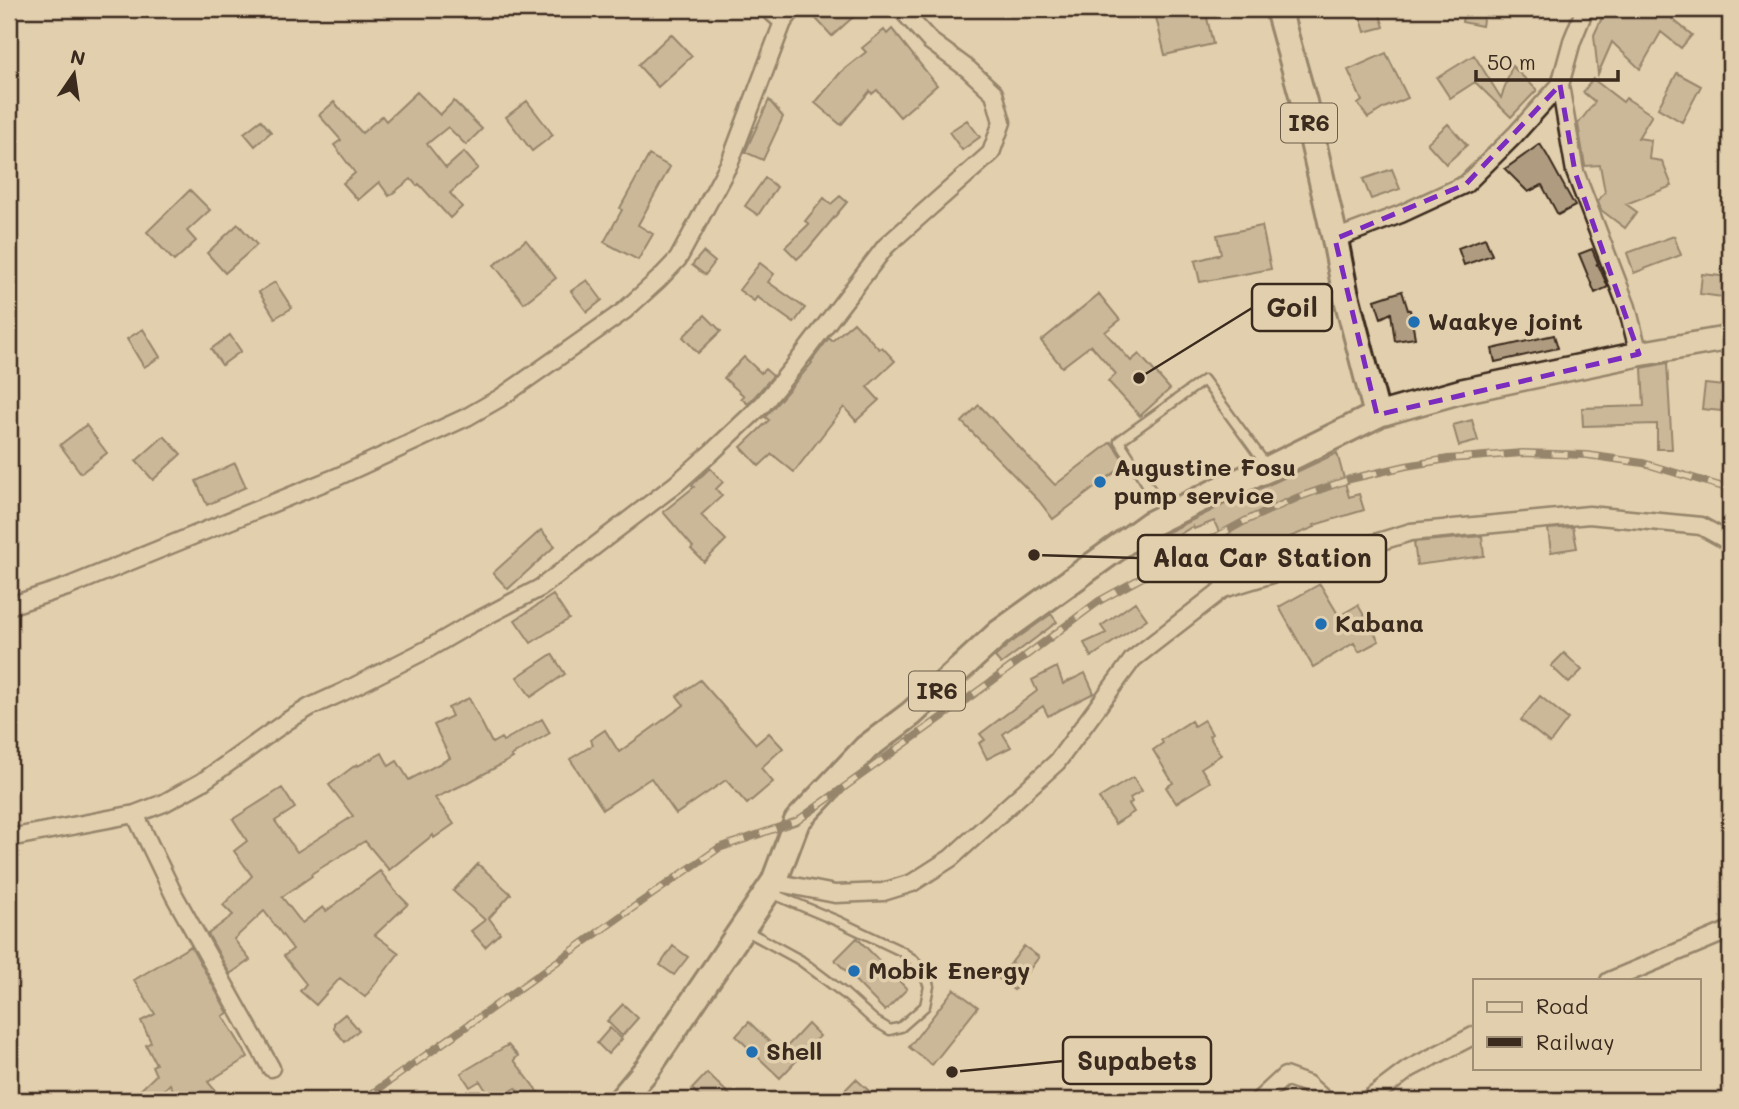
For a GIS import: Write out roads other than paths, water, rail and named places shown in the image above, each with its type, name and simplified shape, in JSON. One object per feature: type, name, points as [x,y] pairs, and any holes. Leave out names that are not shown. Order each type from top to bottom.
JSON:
[{"type":"main road","name":"IR6","points":[[621,1100],[648,1068],[771,887],[797,821],[866,748],[911,714],[999,633],[1150,524],[1377,415],[1355,336],[1304,102],[1278,9]]},
{"type":"main road","points":[[1377,415],[1462,391],[1730,338]]},
{"type":"street","points":[[768,9],[783,22]]},
{"type":"street","points":[[9,606],[67,587],[337,477],[467,417],[624,311],[678,259],[730,162],[783,22],[793,9]]},
{"type":"street","points":[[9,838],[135,814],[164,803],[202,782],[310,707],[426,650],[540,588],[676,484],[763,404],[886,246],[991,153],[1002,122],[993,93],[968,69],[930,41],[901,9]]},
{"type":"street","points":[[1586,9],[1572,41],[1560,85],[1575,172],[1627,307],[1639,354]]},
{"type":"street","points":[[1335,239],[1401,214],[1466,184],[1560,85]]},
{"type":"street","points":[[771,887],[835,894],[883,892],[912,883],[951,858],[1058,762],[1133,659],[1223,589],[1411,532],[1562,517],[1589,515],[1701,526],[1730,542]]},
{"type":"street","points":[[135,814],[174,895],[271,1068]]},
{"type":"street","points":[[1614,979],[1730,930]]},
{"type":"street","points":[[1368,1100],[1409,1069],[1473,1036]]},
{"type":"street","points":[[1259,1100],[1285,1076],[1307,1084],[1325,1100]]},
{"type":"lane","points":[[1168,516],[1119,441],[1204,380],[1268,469]]},
{"type":"lane","points":[[743,929],[800,960],[845,994],[874,1021],[890,1030],[901,1027],[925,1006],[929,986],[914,960],[901,951],[771,887]]},
{"type":"railway","points":[[363,1100],[719,848],[797,821],[1099,601],[1245,521],[1299,497],[1350,479],[1448,459],[1522,453],[1587,455],[1643,463],[1730,489]]},
{"type":"place","name":"Waakye joint","points":[[1414,322]]},
{"type":"place","name":"Goil","points":[[1139,378]]},
{"type":"place","name":"Augustine Fosu pump service","points":[[1100,482]]},
{"type":"place","name":"Alaa Car Station","points":[[1034,555]]},
{"type":"place","name":"Kabana","points":[[1321,624]]},
{"type":"place","name":"Mobik Energy","points":[[854,971]]},
{"type":"place","name":"Shell","points":[[752,1052]]},
{"type":"place","name":"Supabets","points":[[952,1072]]}]
